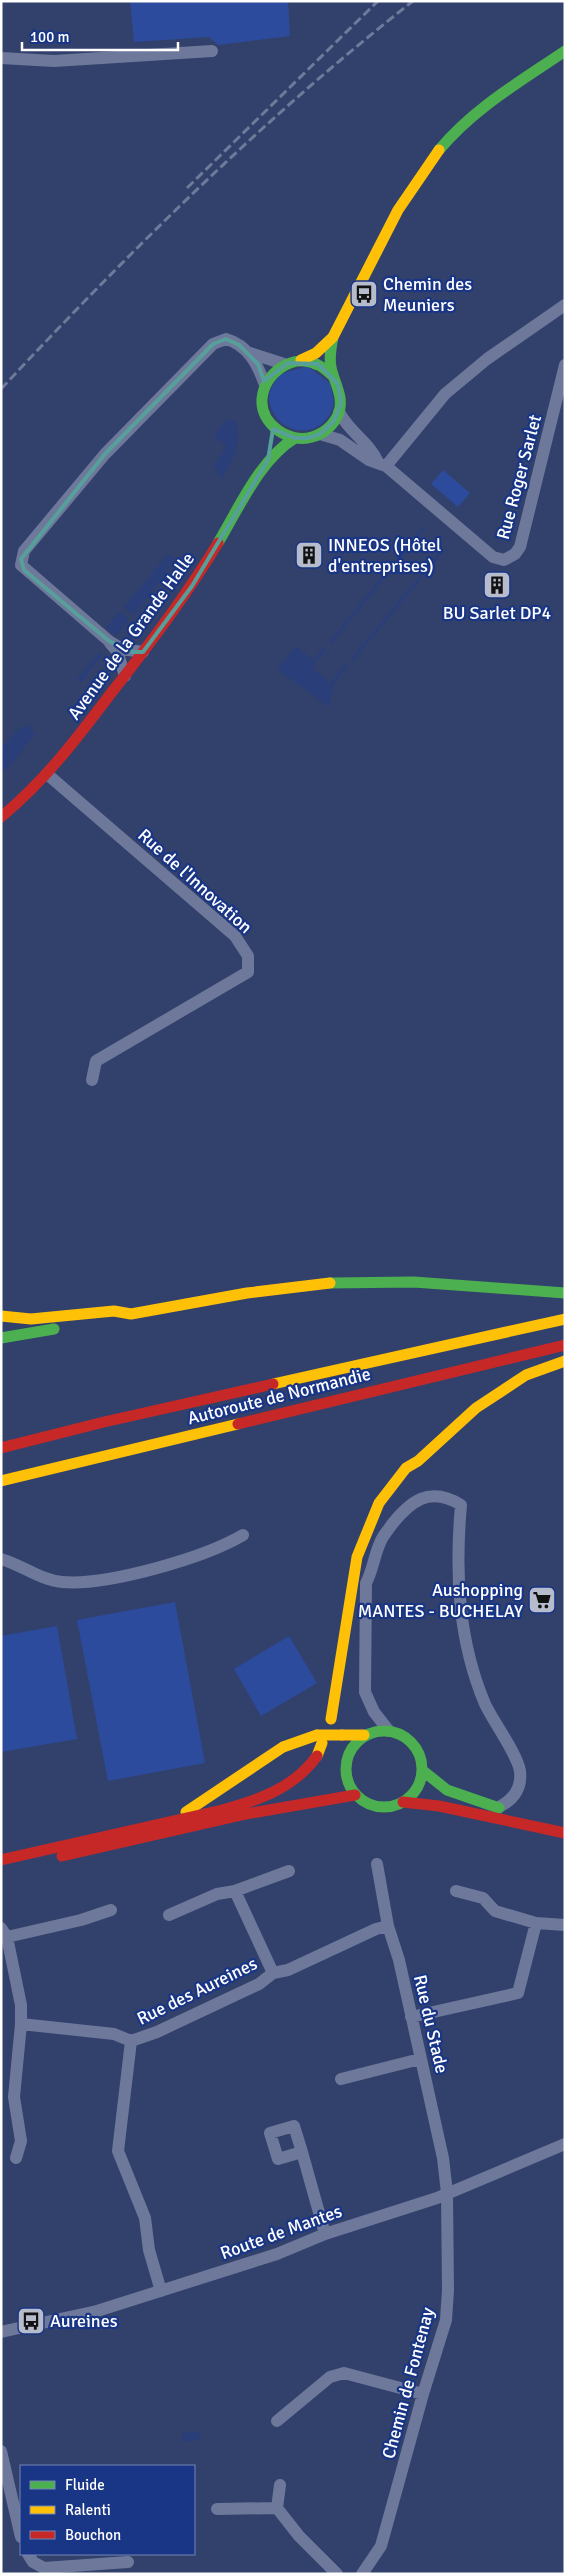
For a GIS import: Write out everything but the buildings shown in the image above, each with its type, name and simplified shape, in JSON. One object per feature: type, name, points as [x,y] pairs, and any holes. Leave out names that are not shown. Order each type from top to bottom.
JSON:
[{"type":"main road","points":[[333,337],[330,356],[333,376],[340,394],[339,412],[328,428],[320,434],[308,438],[295,438],[280,433],[269,422],[262,404],[265,385],[272,374],[284,364],[316,354],[333,337],[408,194],[435,154],[482,107],[565,51]]},
{"type":"main road","points":[[301,360],[318,364],[333,376]]},
{"type":"main road","name":"Avenue de la Grande Halle","points":[[268,460],[272,438],[269,422]]},
{"type":"main road","name":"Avenue de la Grande Halle","points":[[1,817],[47,774],[64,755],[192,586],[268,460],[283,445],[295,438]]},
{"type":"main road","points":[[1,1338],[290,1286],[339,1282],[410,1282],[565,1293]]},
{"type":"main road","points":[[1,1316],[32,1319],[114,1311],[131,1314]]},
{"type":"main road","name":"Autoroute de Normandie","points":[[1,1448],[104,1422],[565,1319]]},
{"type":"main road","name":"Autoroute de Normandie","points":[[1,1480],[565,1345]]},
{"type":"main road","points":[[366,1583],[368,1559],[373,1538],[396,1490],[418,1461],[452,1428],[504,1388],[526,1375],[565,1361]]},
{"type":"main road","points":[[330,1719],[355,1567],[362,1544],[379,1503],[406,1468],[418,1461]]},
{"type":"main road","points":[[160,1823],[207,1802],[296,1740],[320,1739],[342,1734],[364,1735],[372,1732],[389,1731],[410,1741],[419,1754],[422,1770],[418,1785],[403,1802]]},
{"type":"main road","points":[[364,1735],[352,1747],[346,1763],[347,1780],[355,1795],[365,1802],[380,1807],[403,1802],[439,1806],[565,1833]]},
{"type":"main road","points":[[1,1860],[160,1823],[213,1813],[275,1792],[297,1779],[318,1756],[320,1739]]},
{"type":"main road","points":[[422,1770],[440,1786],[472,1800],[565,1824]]},
{"type":"main road","points":[[18,1857],[33,1862],[312,1801],[355,1795]]},
{"type":"street","points":[[1,58],[54,61],[212,51]]},
{"type":"street","points":[[382,464],[445,394],[487,358],[565,306]]},
{"type":"street","points":[[143,652],[122,649],[109,641],[24,570],[21,565],[24,551],[105,454],[213,344],[226,339],[239,344],[258,364],[265,385]]},
{"type":"street","points":[[247,352],[284,364]]},
{"type":"street","name":"Rue Roger Sarlet","points":[[382,464],[492,557],[504,560],[515,554],[523,537],[565,365]]},
{"type":"street","points":[[339,412],[345,425],[374,453],[382,464]]},
{"type":"street","points":[[320,434],[340,440],[369,460],[382,464]]},
{"type":"street","points":[[109,641],[117,651],[125,676]]},
{"type":"street","name":"Rue de l'Innovation","points":[[47,774],[235,936],[248,956],[248,972],[96,1061],[92,1080]]},
{"type":"street","points":[[389,1731],[368,1699],[364,1679],[366,1583],[372,1572],[382,1536],[414,1500],[436,1497],[461,1505],[459,1590],[466,1646],[486,1704],[520,1771],[516,1795],[498,1808]]},
{"type":"street","points":[[1,1559],[15,1563],[34,1574],[61,1582],[93,1582],[199,1556],[243,1535]]},
{"type":"street","name":"Rue du Stade","points":[[377,1864],[388,1926],[399,1960],[420,2060],[444,2158],[447,2193]]},
{"type":"street","points":[[169,1916],[217,1894],[235,1891],[289,1871]]},
{"type":"street","points":[[235,1891],[274,1973]]},
{"type":"street","points":[[456,1891],[483,1898],[495,1911],[536,1923],[565,1925]]},
{"type":"street","points":[[16,2158],[21,2141],[14,2098],[21,2005],[4,1933],[81,1920],[111,1910]]},
{"type":"street","points":[[411,2017],[518,1993],[536,1923]]},
{"type":"street","name":"Rue des Aureines","points":[[21,2024],[114,2034],[131,2041],[157,2032],[259,1984],[274,1973],[288,1970],[376,1929],[388,1926]]},
{"type":"street","points":[[131,2041],[118,2151],[145,2218],[149,2250],[161,2291]]},
{"type":"street","points":[[341,2079],[420,2060]]},
{"type":"street","name":"Route de Mantes","points":[[1,2332],[81,2316],[277,2254],[325,2234],[447,2193],[565,2144]]},
{"type":"street","points":[[302,2152],[325,2234]]},
{"type":"street","name":"Chemin de Fontenay","points":[[362,2574],[381,2546],[447,2315],[447,2193]]},
{"type":"street","points":[[277,2421],[330,2377],[344,2373],[423,2394]]},
{"type":"street","points":[[1,2451],[20,2533]]},
{"type":"street","points":[[280,2484],[277,2508],[299,2536],[337,2574]]},
{"type":"street","points":[[217,2508],[277,2508]]},
{"type":"street","points":[[29,2555],[33,2562],[44,2568],[88,2569],[128,2562]]},
{"type":"highlighted area","points":[[226,339],[239,345],[258,364],[264,381],[288,363],[318,364],[338,384],[341,403],[334,421],[320,434],[308,438],[295,438],[273,429],[268,460],[192,586],[143,652],[133,652],[109,641],[24,570],[21,559],[105,454],[213,344]]},
{"type":"shaded area","points":[[130,1],[288,1],[290,36],[218,45],[209,37],[134,42]]},
{"type":"shaded area","points":[[307,366],[330,383],[333,406],[327,418],[318,426],[308,430],[297,430],[286,426],[277,419],[271,408],[269,395],[280,374]]},
{"type":"shaded area","points":[[225,420],[235,421],[238,436],[233,458],[222,479],[214,466],[227,446],[214,436]]},
{"type":"shaded area","points":[[443,470],[470,493],[458,507],[431,484]]},
{"type":"shaded area","points":[[168,554],[174,558],[165,575],[134,615],[124,607]]},
{"type":"shaded area","points":[[120,611],[129,620],[116,636],[106,628]]},
{"type":"shaded area","points":[[296,646],[316,662],[312,668],[334,686],[329,707],[277,669]]},
{"type":"shaded area","points":[[100,652],[102,656],[81,682],[77,679]]},
{"type":"shaded area","points":[[29,725],[35,734],[7,769],[1,771],[1,748],[20,728]]},
{"type":"shaded area","points":[[175,1602],[205,1763],[108,1781],[77,1620]]},
{"type":"shaded area","points":[[57,1626],[77,1739],[1,1752],[1,1636]]},
{"type":"shaded area","points":[[289,1636],[317,1683],[261,1716],[234,1669]]},
{"type":"shaded area","points":[[199,2432],[200,2437],[197,2440],[182,2442],[182,2433]]},
{"type":"waterway","points":[[416,538],[424,528]]},
{"type":"waterway","points":[[331,642],[413,541]]},
{"type":"waterway","points":[[352,660],[443,550]]},
{"type":"waterway","points":[[313,663],[324,649]]},
{"type":"waterway","points":[[329,687],[346,666]]},
{"type":"railway","points":[[187,188],[378,1]]},
{"type":"railway","points":[[1,389],[199,187],[304,92],[413,1]]},
{"type":"traffic: fast","points":[[439,150],[467,121],[483,108],[565,51]]},
{"type":"traffic: fast","points":[[333,337],[330,363],[339,395],[340,406],[339,412],[332,424],[316,436],[303,438],[294,438],[286,435],[271,424],[263,408],[262,399],[268,381],[281,367],[299,361],[308,362],[320,366],[333,376]]},
{"type":"traffic: fast","points":[[218,543],[261,471],[271,458],[295,438]]},
{"type":"traffic: fast","points":[[330,1283],[414,1282],[565,1293]]},
{"type":"traffic: fast","points":[[1,1338],[54,1329]]},
{"type":"traffic: fast","points":[[377,1731],[391,1731],[405,1737],[416,1748],[422,1762],[422,1769],[419,1784],[411,1796],[391,1807],[377,1807],[363,1801],[352,1790],[346,1776],[346,1762],[352,1748],[363,1737],[377,1731]]},
{"type":"traffic: fast","points":[[422,1770],[447,1790],[499,1808]]},
{"type":"traffic: slow","points":[[301,360],[316,353],[333,337],[398,210],[439,150]]},
{"type":"traffic: slow","points":[[1,1316],[31,1319],[114,1311],[131,1314],[247,1293],[330,1283]]},
{"type":"traffic: slow","points":[[273,1384],[565,1319]]},
{"type":"traffic: slow","points":[[331,1719],[357,1557],[379,1503],[406,1468],[418,1461],[476,1408],[526,1375],[565,1361]]},
{"type":"traffic: slow","points":[[1,1481],[238,1424]]},
{"type":"traffic: slow","points":[[186,1812],[283,1747],[317,1735]]},
{"type":"traffic: slow","points":[[317,1735],[342,1735]]},
{"type":"traffic: slow","points":[[342,1735],[364,1735]]},
{"type":"traffic: slow","points":[[317,1756],[322,1743]]},
{"type":"traffic: jam","points":[[1,817],[32,789],[74,742],[167,619],[218,543]]},
{"type":"traffic: jam","points":[[238,1424],[565,1345]]},
{"type":"traffic: jam","points":[[1,1448],[104,1422],[273,1384]]},
{"type":"traffic: jam","points":[[1,1860],[222,1810],[249,1802],[287,1785],[298,1777],[317,1756]]},
{"type":"traffic: jam","points":[[62,1856],[246,1814],[355,1795]]},
{"type":"traffic: jam","points":[[403,1802],[439,1806],[565,1833]]},
{"type":"place","name":"Chemin des Meuniers","points":[[364,294]]},
{"type":"place","name":"INNEOS (Hôtel d'entreprises)","points":[[309,555]]},
{"type":"place","name":"BU Sarlet DP4","points":[[497,585]]},
{"type":"place","name":"Aushopping MANTES - BUCHELAY","points":[[542,1600]]},
{"type":"place","name":"Aureines","points":[[31,2321]]}]
